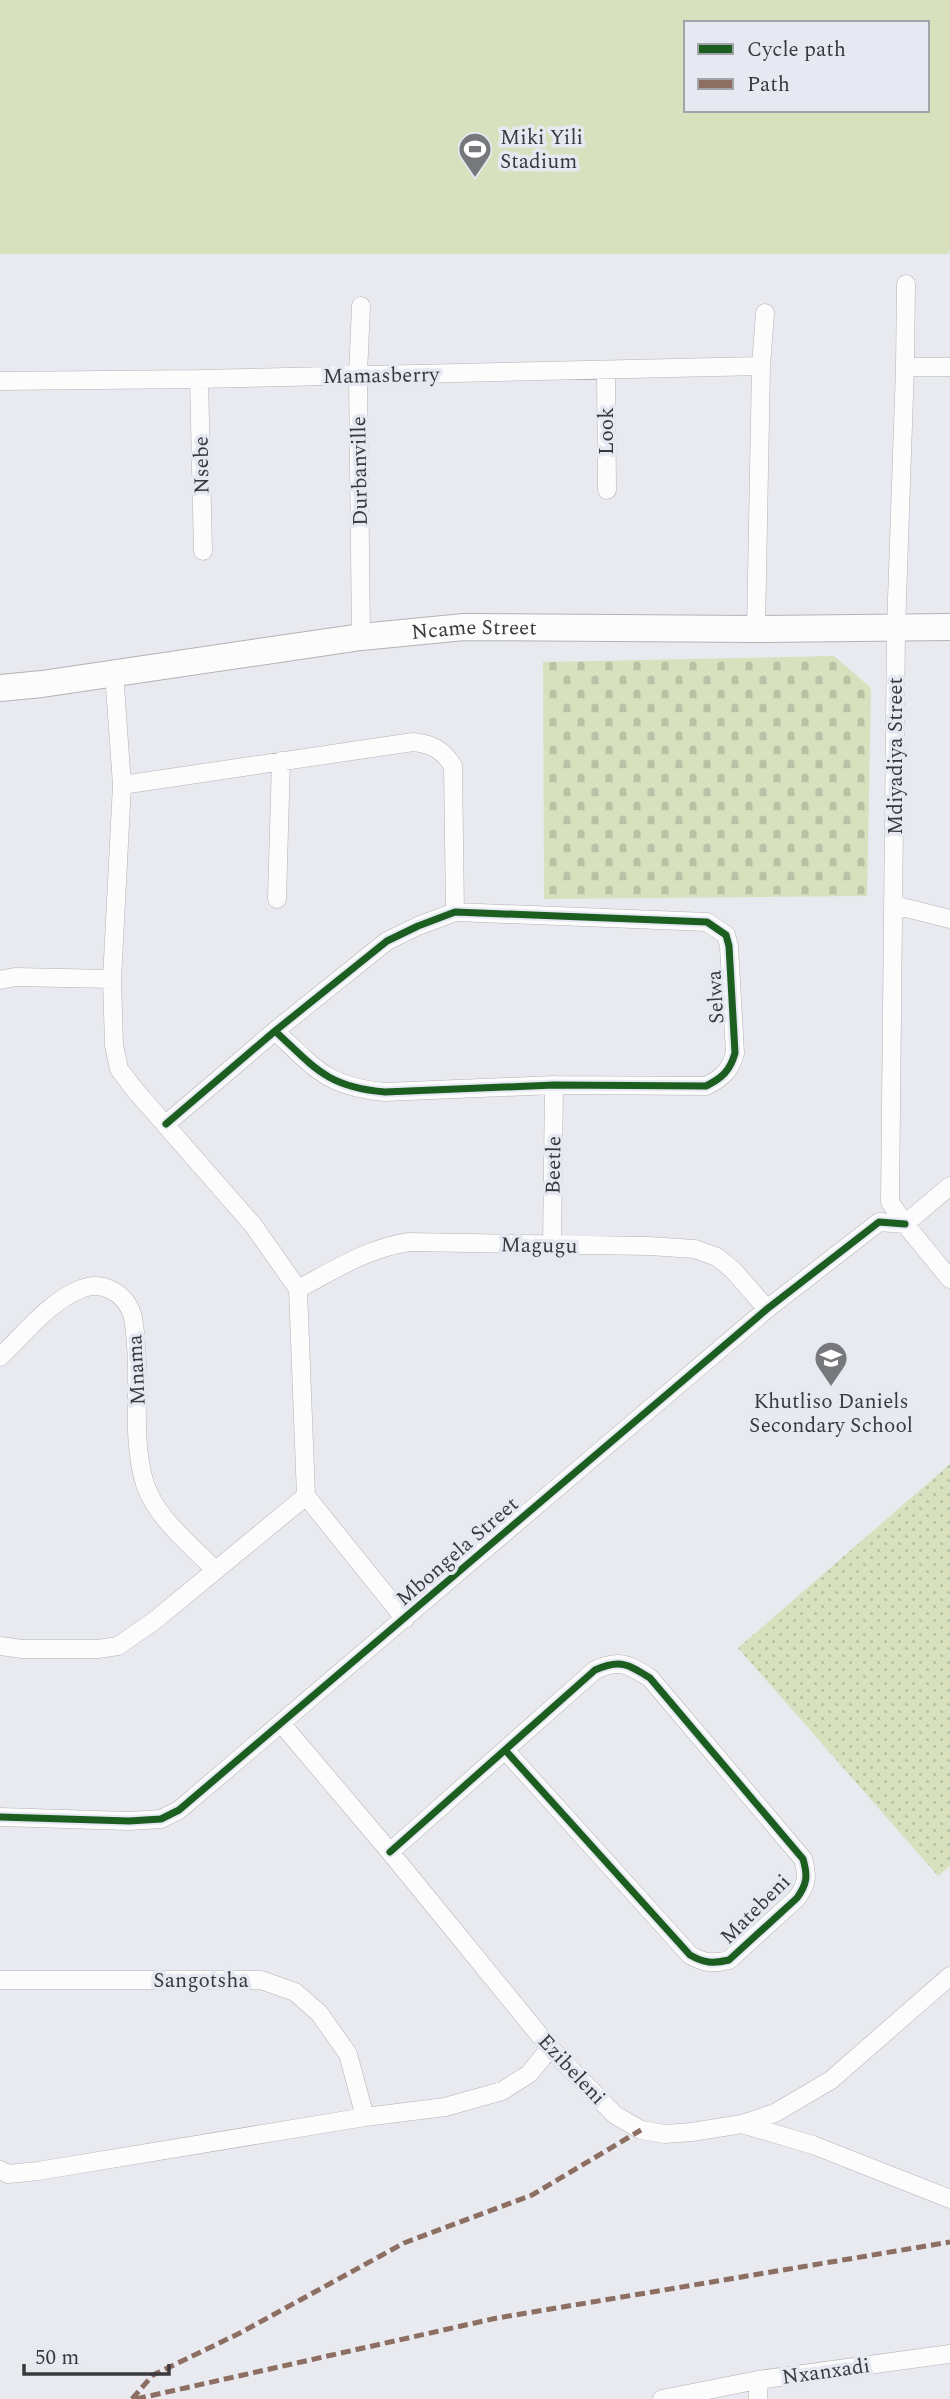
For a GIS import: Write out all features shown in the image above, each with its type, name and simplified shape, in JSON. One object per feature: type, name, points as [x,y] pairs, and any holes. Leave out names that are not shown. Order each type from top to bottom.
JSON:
[{"type":"street","name":"Mdiyadiya Street","points":[[906,284],[895,629],[890,1202],[950,1279]]},
{"type":"street","name":"Durbanville","points":[[361,306],[358,375],[361,637]]},
{"type":"street","points":[[756,629],[761,366],[765,313]]},
{"type":"street","name":"Mamasberry","points":[[0,381],[761,366]]},
{"type":"street","points":[[905,367],[950,367]]},
{"type":"street","name":"Look","points":[[606,371],[607,490]]},
{"type":"street","name":"Nsebe","points":[[199,379],[203,551]]},
{"type":"street","name":"Ncame Street","points":[[0,688],[361,637],[464,626],[756,629],[950,627]]},
{"type":"street","points":[[114,672],[122,785],[112,979],[114,1045],[119,1069],[253,1226],[298,1289],[306,1496],[405,1619]]},
{"type":"street","points":[[122,785],[413,742],[429,743],[439,749],[453,766],[455,912]]},
{"type":"street","points":[[277,899],[281,761]]},
{"type":"street","points":[[894,905],[950,919]]},
{"type":"street","name":"Selwa","points":[[166,1124],[275,1031],[387,941],[455,912],[687,919],[707,922],[726,935],[729,946],[735,1053],[731,1066],[721,1079],[706,1086],[554,1085],[385,1092],[357,1090],[319,1072],[275,1031]]},
{"type":"street","points":[[0,980],[15,977],[112,979]]},
{"type":"street","name":"Beetle","points":[[552,1245],[554,1085]]},
{"type":"street","points":[[905,1224],[950,1186]]},
{"type":"street","name":"Mbongela Street","points":[[0,1817],[129,1821],[161,1819],[179,1810],[767,1309],[879,1222],[905,1224]]},
{"type":"street","name":"Magugu","points":[[298,1289],[363,1255],[385,1246],[409,1242],[649,1246],[695,1250],[717,1257],[733,1270],[767,1309]]},
{"type":"street","name":"Mnama","points":[[0,1357],[46,1313],[83,1288],[99,1286],[119,1294],[131,1313],[136,1341],[139,1452],[145,1484],[155,1505],[171,1525],[215,1570]]},
{"type":"street","points":[[0,1646],[22,1649],[98,1649],[118,1646],[153,1621],[306,1496]]},
{"type":"street","name":"Matebeni","points":[[390,1852],[595,1670],[612,1663],[632,1666],[650,1678],[803,1859],[807,1874],[806,1886],[797,1898],[729,1960],[702,1962],[690,1955],[506,1751]]},
{"type":"street","name":"Ezibeleni","points":[[281,1723],[550,2048],[615,2115],[641,2130],[665,2134],[692,2132],[742,2124],[775,2113],[831,2080],[950,1976]]},
{"type":"street","name":"Sangotsha","points":[[0,1980],[261,1980],[295,1992],[319,2013],[348,2054],[365,2117]]},
{"type":"street","points":[[0,2170],[8,2174],[38,2171],[365,2117],[445,2107],[502,2091],[529,2074],[550,2048]]},
{"type":"street","points":[[742,2124],[813,2145],[950,2199]]},
{"type":"street","name":"Nxanxadi","points":[[662,2399],[758,2380],[950,2354]]},
{"type":"street","points":[[758,2380],[758,2399]]},
{"type":"green space","name":"Miki Yili Stadium","points":[[0,0],[950,0],[948,254],[0,254]]},
{"type":"green space","points":[[834,656],[871,688],[867,896],[544,899],[543,662]]},
{"type":"green space","points":[[950,1464],[950,1866],[938,1876],[738,1648]]},
{"type":"marked path","points":[[132,2399],[153,2375],[240,2333],[404,2243],[532,2195],[641,2130]]},
{"type":"marked path","points":[[136,2399],[497,2318],[950,2242]]},
{"type":"cycle path","points":[[166,1124],[275,1031],[387,941],[455,912],[707,922],[726,935],[729,946],[735,1053],[725,1073],[706,1086],[554,1085],[385,1092],[349,1086],[323,1074],[275,1031]]},
{"type":"cycle path","points":[[0,1817],[129,1821],[161,1819],[179,1810],[767,1309],[879,1222],[905,1224]]},
{"type":"cycle path","points":[[390,1852],[595,1670],[618,1664],[630,1666],[650,1678],[803,1859],[806,1875],[803,1888],[797,1898],[729,1960],[709,1962],[695,1958],[506,1751]]},
{"type":"place","name":"Miki Yili Stadium","points":[[475,179]]},
{"type":"place","name":"Khutliso Daniels Secondary School","points":[[831,1388]]}]
